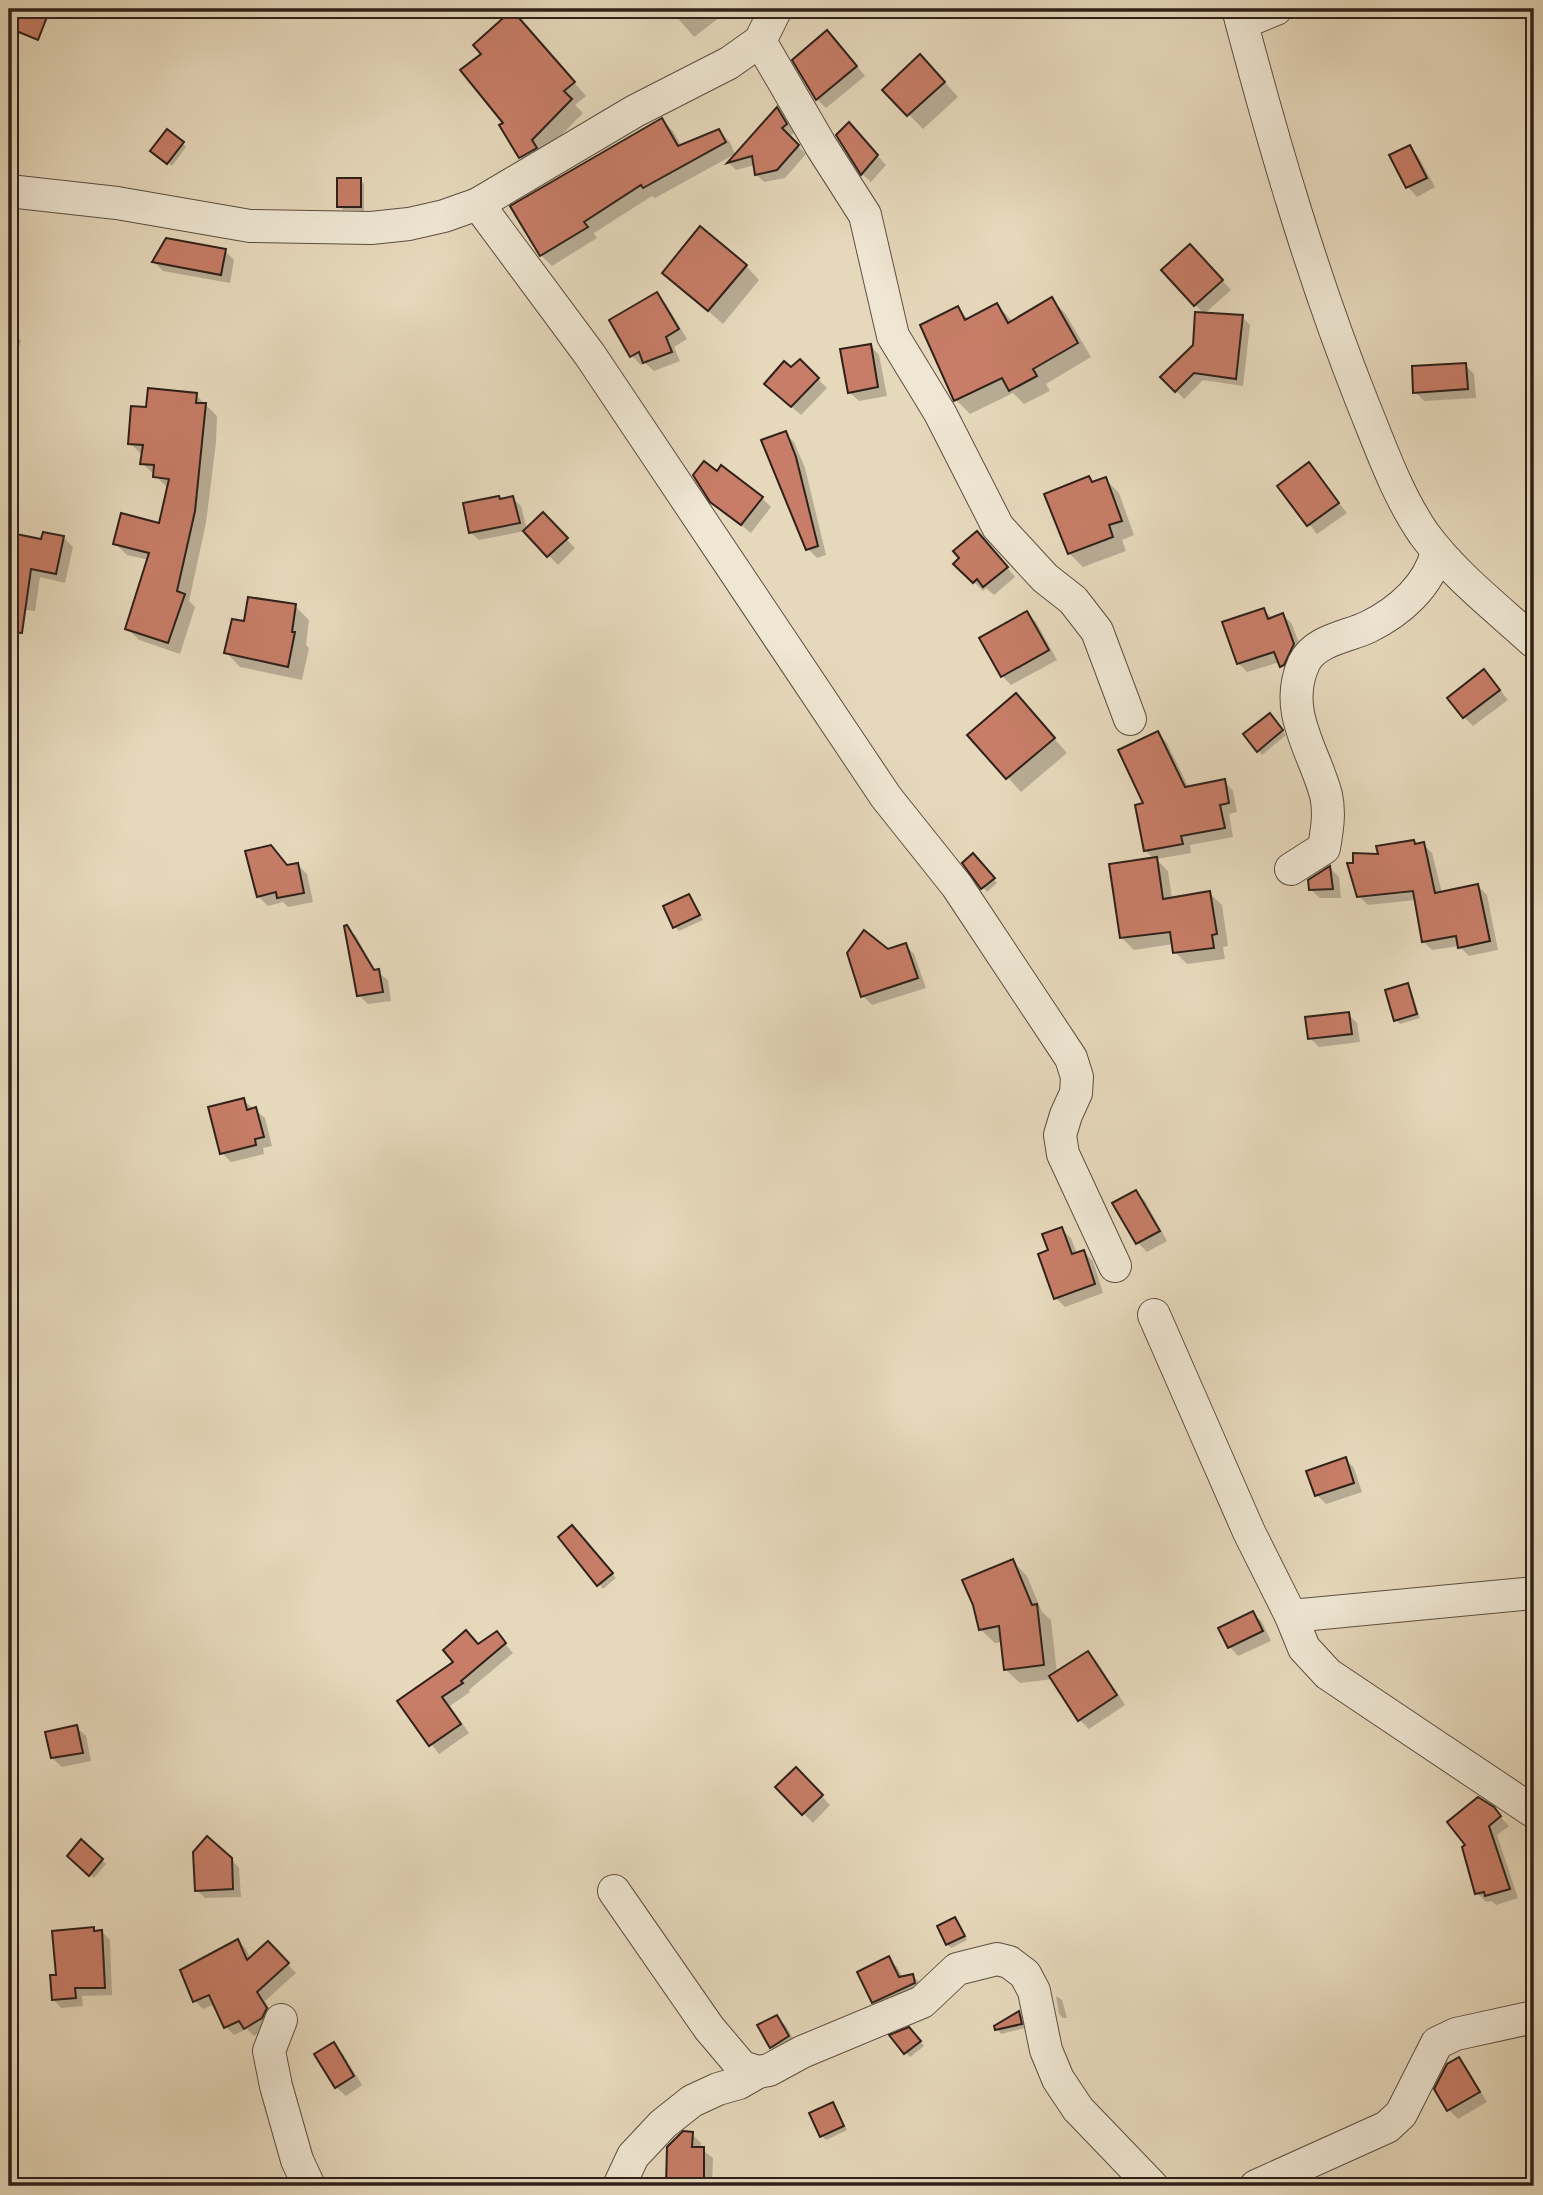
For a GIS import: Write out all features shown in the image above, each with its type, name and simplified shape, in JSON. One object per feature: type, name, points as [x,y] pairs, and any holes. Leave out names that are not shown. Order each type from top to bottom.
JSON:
[{"type":"street","points":[[9,191],[117,203],[250,226],[371,228],[409,224],[444,216],[478,204],[635,111],[729,63],[760,41],[776,9]]},
{"type":"street","points":[[1276,9],[1240,16],[1304,238],[1347,363],[1404,500],[1423,532],[1437,551],[1534,642]]},
{"type":"street","points":[[760,41],[865,215],[892,336],[946,424],[998,527],[1045,578],[1073,600],[1097,631],[1130,719]]},
{"type":"street","points":[[478,204],[590,355],[879,786],[957,886],[1071,1058],[1077,1077],[1076,1093],[1060,1135],[1063,1154],[1115,1266]]},
{"type":"street","points":[[1291,869],[1324,848],[1328,822],[1326,798],[1296,712],[1295,694],[1305,662],[1313,649],[1369,626],[1395,610],[1428,577],[1437,551]]},
{"type":"street","points":[[1154,1315],[1249,1532],[1304,1648],[1328,1674],[1534,1812]]},
{"type":"street","points":[[1291,1616],[1534,1593]]},
{"type":"street","points":[[614,1891],[709,2028],[742,2067],[758,2072]]},
{"type":"street","points":[[619,2186],[633,2156],[663,2124],[692,2101],[718,2089],[740,2083],[802,2052],[922,2002],[957,1969],[997,1959],[1009,1962],[1025,1974],[1034,1991],[1046,2050],[1058,2079],[1078,2109],[1152,2186]]},
{"type":"street","points":[[1256,2186],[1387,2127],[1401,2114],[1437,2043],[1456,2034],[1534,2017]]},
{"type":"street","points":[[281,2021],[269,2051],[297,2160],[309,2186]]},
{"type":"building","points":[[9,9],[50,9],[38,40],[9,28]]},
{"type":"building","points":[[512,10],[575,82],[564,91],[572,99],[532,140],[537,148],[519,158],[499,125],[503,123],[460,70],[481,54],[473,45]]},
{"type":"building","points":[[827,30],[857,66],[816,100],[792,60]]},
{"type":"building","points":[[920,54],[945,82],[907,116],[882,90]]},
{"type":"building","points":[[777,107],[787,124],[782,128],[799,145],[777,170],[755,175],[752,156],[727,163]]},
{"type":"building","points":[[662,118],[678,146],[719,129],[726,142],[643,188],[641,185],[584,222],[588,227],[540,256],[510,206]]},
{"type":"building","points":[[849,122],[878,155],[861,175],[836,135]]},
{"type":"building","points":[[167,129],[184,142],[167,164],[150,151]]},
{"type":"building","points":[[1410,145],[1427,178],[1406,188],[1389,155]]},
{"type":"building","points":[[337,178],[361,178],[361,207],[337,207]]},
{"type":"building","points":[[700,226],[747,265],[708,311],[662,273]]},
{"type":"building","points":[[166,238],[226,249],[221,275],[152,262]]},
{"type":"building","points":[[1190,244],[1223,280],[1194,306],[1161,270]]},
{"type":"building","points":[[657,292],[679,329],[666,337],[672,352],[643,363],[639,352],[630,357],[609,320]]},
{"type":"building","points":[[1052,297],[1078,343],[1033,369],[1037,376],[1009,391],[1002,378],[954,401],[920,325],[958,306],[965,320],[997,303],[1008,323]]},
{"type":"building","points":[[1195,312],[1243,315],[1236,379],[1194,373],[1175,392],[1160,377],[1193,345]]},
{"type":"building","points":[[871,344],[878,387],[848,393],[840,349]]},
{"type":"building","points":[[800,359],[819,378],[791,407],[764,384],[784,361],[791,367]]},
{"type":"building","points":[[1466,363],[1468,389],[1413,393],[1412,366]]},
{"type":"building","points":[[148,388],[197,393],[196,403],[206,403],[195,511],[177,591],[185,594],[168,643],[125,629],[149,553],[113,544],[121,513],[159,523],[169,479],[153,477],[154,465],[140,464],[143,445],[128,444],[131,406],[146,407]]},
{"type":"building","points":[[786,431],[796,457],[818,546],[806,550],[761,440]]},
{"type":"building","points":[[704,461],[717,471],[721,465],[763,497],[741,525],[710,502],[693,475]]},
{"type":"building","points":[[1309,462],[1339,503],[1307,526],[1277,486]]},
{"type":"building","points":[[1089,476],[1092,482],[1106,477],[1122,521],[1109,525],[1113,537],[1068,554],[1044,494]]},
{"type":"building","points":[[499,496],[500,499],[513,496],[520,523],[469,533],[463,503]]},
{"type":"building","points":[[543,512],[568,538],[547,557],[523,531]]},
{"type":"building","points":[[977,531],[1008,567],[983,587],[977,579],[973,583],[953,564],[959,558],[953,551]]},
{"type":"building","points":[[43,532],[64,536],[56,574],[31,569],[22,633],[9,632],[9,541],[15,542],[16,534],[41,539]]},
{"type":"building","points":[[248,597],[296,604],[292,632],[295,632],[288,667],[224,653],[232,619],[244,621]]},
{"type":"building","points":[[1264,608],[1268,619],[1283,613],[1294,644],[1284,665],[1280,667],[1274,652],[1237,664],[1222,622]]},
{"type":"building","points":[[1027,611],[1049,650],[1001,677],[979,638]]},
{"type":"building","points":[[1484,669],[1500,690],[1463,718],[1447,698]]},
{"type":"building","points":[[1016,693],[1055,738],[1006,779],[967,735]]},
{"type":"building","points":[[1270,713],[1283,730],[1257,752],[1243,734]]},
{"type":"building","points":[[1158,731],[1185,787],[1225,779],[1229,803],[1220,805],[1225,828],[1181,836],[1183,844],[1144,851],[1135,805],[1143,803],[1118,750]]},
{"type":"building","points":[[1414,840],[1415,844],[1424,842],[1435,893],[1478,884],[1490,941],[1458,948],[1456,936],[1422,942],[1413,891],[1357,897],[1347,863],[1353,863],[1353,853],[1378,854],[1376,846]]},
{"type":"building","points":[[271,845],[287,865],[298,863],[304,893],[277,898],[276,892],[257,897],[245,851]]},
{"type":"building","points":[[973,853],[995,878],[981,889],[962,863]]},
{"type":"building","points":[[1157,857],[1163,899],[1210,891],[1217,934],[1212,935],[1214,948],[1173,953],[1170,932],[1120,938],[1109,864]]},
{"type":"building","points":[[1330,866],[1333,889],[1309,890],[1308,880]]},
{"type":"building","points":[[689,894],[700,915],[673,928],[663,906]]},
{"type":"building","points":[[347,925],[374,970],[379,969],[383,992],[357,996],[344,926]]},
{"type":"building","points":[[864,930],[888,949],[906,943],[918,978],[861,997],[847,953]]},
{"type":"building","points":[[1408,983],[1417,1014],[1394,1021],[1385,990]]},
{"type":"building","points":[[1349,1012],[1352,1034],[1308,1039],[1305,1017]]},
{"type":"building","points":[[244,1098],[247,1110],[256,1107],[264,1137],[255,1139],[256,1145],[220,1154],[208,1107]]},
{"type":"building","points":[[1136,1190],[1160,1231],[1136,1244],[1112,1203]]},
{"type":"building","points":[[1062,1227],[1072,1254],[1084,1250],[1095,1284],[1054,1299],[1038,1254],[1048,1250],[1042,1234]]},
{"type":"building","points":[[1346,1457],[1354,1483],[1315,1496],[1306,1471]]},
{"type":"building","points":[[572,1525],[613,1573],[597,1586],[558,1537]]},
{"type":"building","points":[[1013,1559],[1032,1605],[1037,1604],[1044,1665],[1004,1670],[999,1626],[979,1630],[973,1605],[962,1580]]},
{"type":"building","points":[[1253,1611],[1263,1631],[1228,1648],[1218,1628]]},
{"type":"building","points":[[466,1630],[478,1644],[497,1631],[506,1643],[461,1681],[463,1683],[442,1697],[461,1724],[429,1746],[397,1701],[453,1662],[443,1650]]},
{"type":"building","points":[[1088,1651],[1117,1695],[1078,1721],[1049,1676]]},
{"type":"building","points":[[77,1725],[83,1753],[51,1758],[45,1732]]},
{"type":"building","points":[[796,1767],[823,1795],[802,1815],[775,1787]]},
{"type":"building","points":[[1478,1797],[1494,1807],[1501,1816],[1489,1826],[1510,1889],[1485,1896],[1484,1892],[1475,1894],[1462,1847],[1465,1845],[1447,1822]]},
{"type":"building","points":[[207,1836],[232,1858],[233,1889],[195,1891],[193,1852]]},
{"type":"building","points":[[81,1839],[103,1859],[89,1876],[67,1856]]},
{"type":"building","points":[[955,1917],[965,1936],[946,1945],[937,1926]]},
{"type":"building","points":[[94,1927],[94,1931],[102,1930],[105,1988],[75,1988],[76,1998],[52,2000],[50,1975],[56,1975],[52,1931]]},
{"type":"building","points":[[238,1939],[247,1960],[268,1941],[289,1963],[257,1992],[267,2008],[262,2018],[244,2029],[239,2021],[224,2028],[209,1995],[193,2002],[180,1970]]},
{"type":"building","points":[[889,1956],[899,1977],[913,1974],[915,1983],[872,2003],[857,1972]]},
{"type":"building","points":[[1019,2011],[1022,2024],[995,2030],[994,2026]]},
{"type":"building","points":[[777,2015],[789,2036],[770,2048],[757,2025]]},
{"type":"building","points":[[909,2027],[921,2041],[904,2054],[889,2035]]},
{"type":"building","points":[[334,2042],[354,2076],[335,2088],[314,2054]]},
{"type":"building","points":[[1459,2057],[1480,2092],[1447,2111],[1434,2089],[1447,2064]]},
{"type":"building","points":[[833,2102],[844,2126],[820,2137],[809,2113]]},
{"type":"building","points":[[683,2131],[693,2132],[692,2147],[704,2147],[704,2186],[666,2186],[667,2147]]}]
